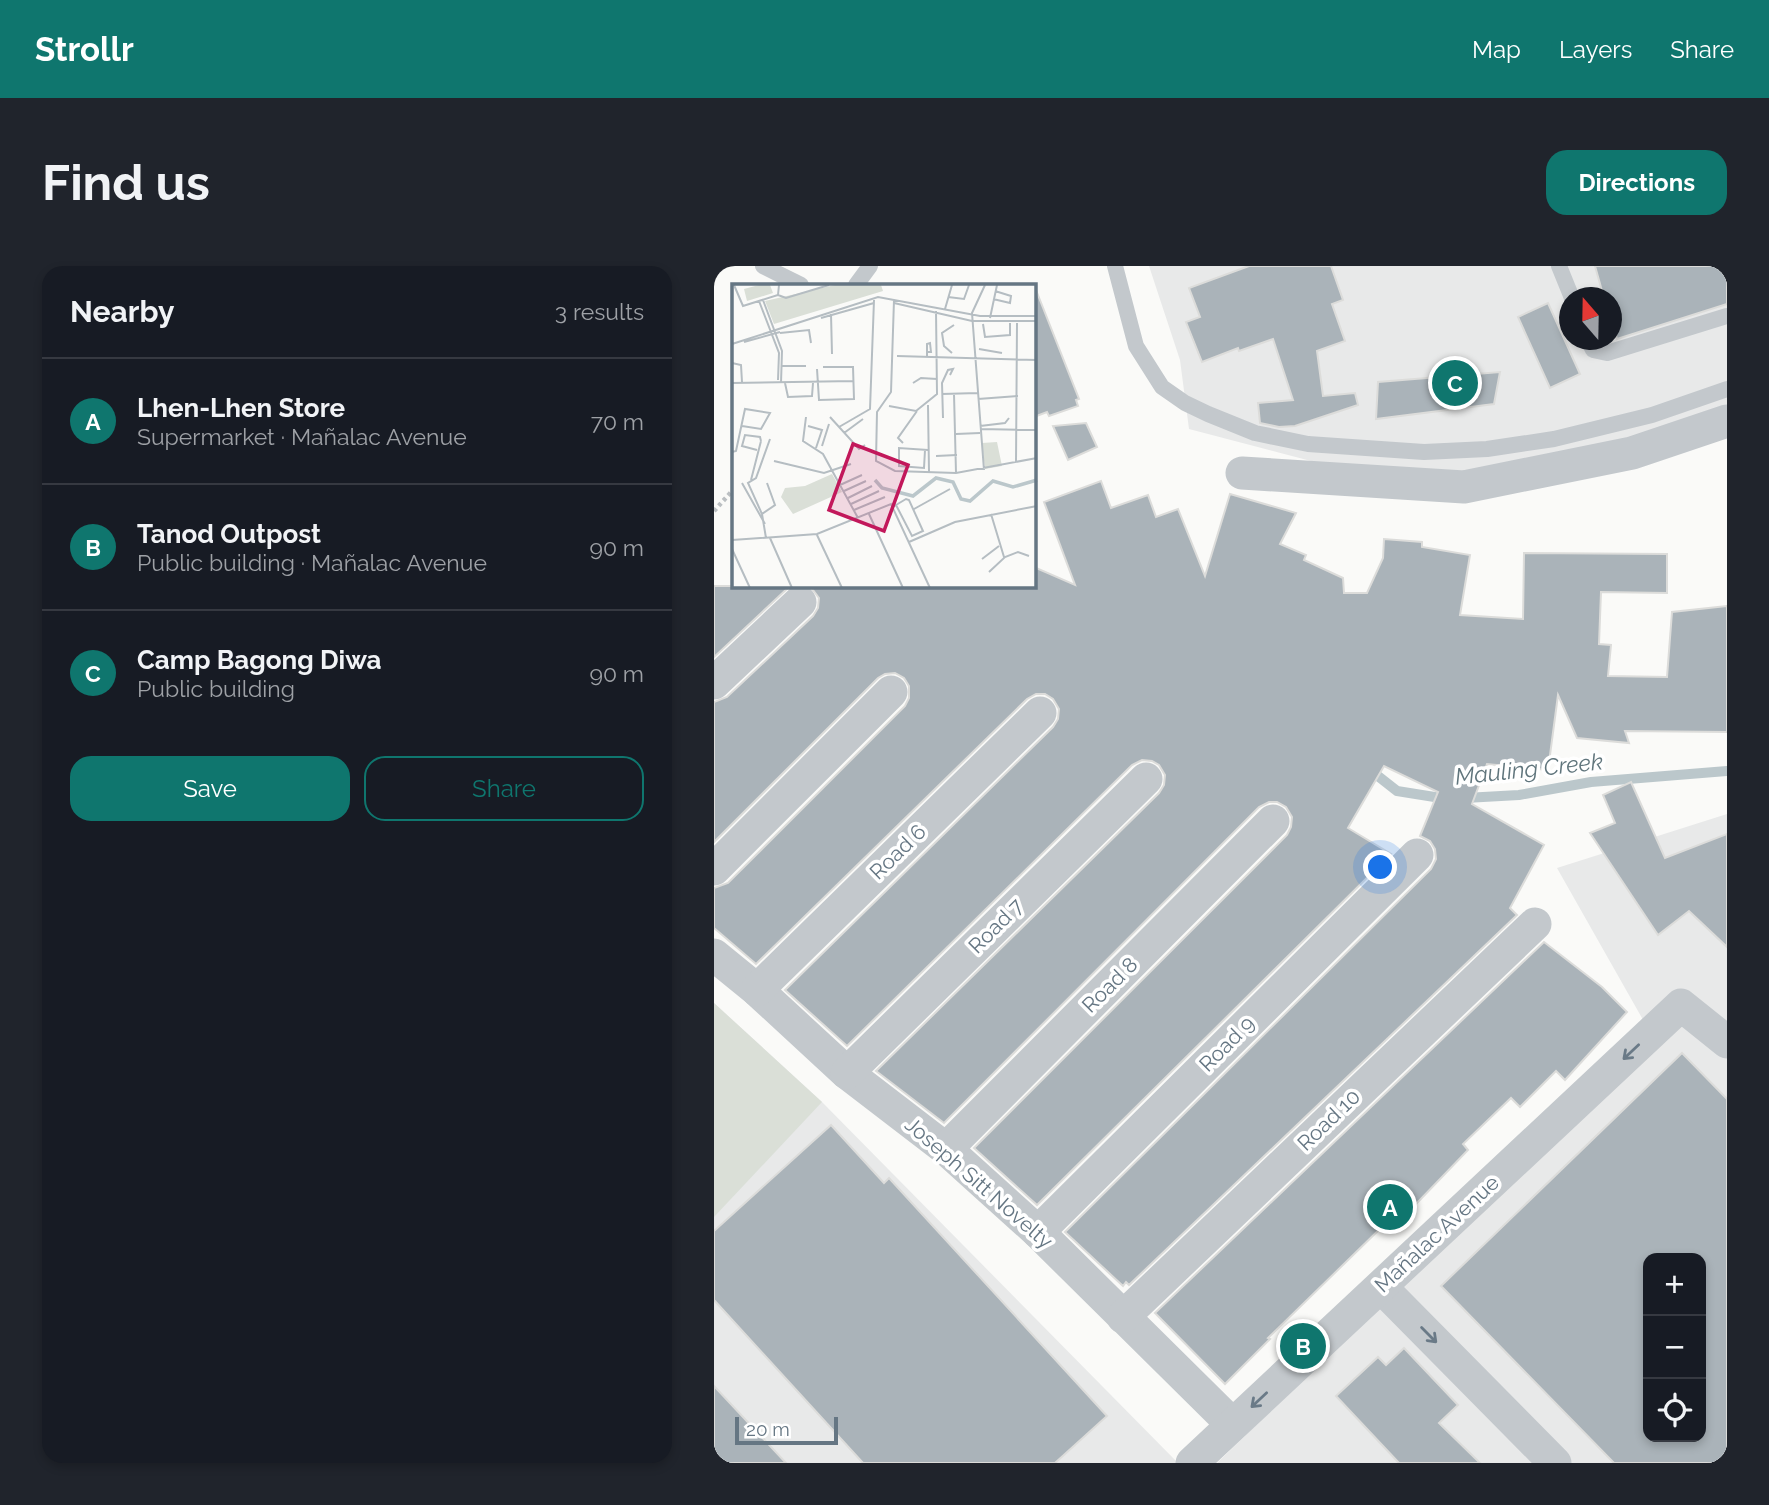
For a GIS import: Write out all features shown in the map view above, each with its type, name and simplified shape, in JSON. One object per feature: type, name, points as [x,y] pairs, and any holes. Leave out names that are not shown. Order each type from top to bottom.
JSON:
[{"type":"street","points":[[1242,473],[1464,487],[1632,453],[1727,421]]},
{"type":"street","points":[[714,683],[800,602]]},
{"type":"street","points":[[714,869],[891,691]]},
{"type":"street","name":"Road 6","points":[[757,990],[1040,713]]},
{"type":"street","name":"Road 7","points":[[847,1073],[1146,779]]},
{"type":"street","name":"Road 8","points":[[946,1149],[1273,821]]},
{"type":"street","name":"Road 9","points":[[1038,1233],[1417,855]]},
{"type":"street","name":"Road 10","points":[[1123,1317],[1535,924]]},
{"type":"street","name":"Joseph Sitt Novelty","points":[[714,955],[757,990],[847,1073],[946,1149],[1038,1233],[1232,1424]]},
{"type":"street","name":"Mañalac Avenue","points":[[1192,1463],[1681,1005],[1726,1037]]},
{"type":"street","points":[[1381,1287],[1555,1463]]},
{"type":"lane","points":[[762,266],[799,284]]},
{"type":"lane","points":[[857,284],[870,266]]},
{"type":"lane","points":[[1115,266],[1136,346],[1161,387],[1208,414],[1255,433],[1308,444],[1424,452],[1487,449],[1554,439],[1652,415],[1727,390]]},
{"type":"lane","points":[[1559,266],[1568,287]]},
{"type":"lane","points":[[1622,348],[1727,316]]},
{"type":"lane","points":[[1593,350],[1607,353],[1617,350]]},
{"type":"path","points":[[714,511],[732,491]]},
{"type":"shaded area","points":[[1149,266],[1727,266],[1727,406],[1629,439],[1465,474],[1330,466],[1189,429],[1180,360]]},
{"type":"shaded area","points":[[1727,814],[1727,1463],[1217,1463],[1655,1041],[1557,868]]},
{"type":"shaded area","points":[[714,1003],[822,1102],[1178,1463],[714,1463]]},
{"type":"shaded area","points":[[714,1003],[822,1102],[714,1217]]},
{"type":"building","points":[[1249,266],[1331,266],[1343,300],[1332,304],[1345,341],[1317,351],[1323,396],[1355,393],[1358,405],[1295,426],[1279,427],[1260,423],[1258,403],[1293,400],[1273,339],[1239,351],[1238,348],[1202,362],[1186,322],[1200,317],[1189,288]]},
{"type":"building","points":[[1595,266],[1727,266],[1727,304],[1622,337],[1622,287],[1601,287]]},
{"type":"building","points":[[1036,290],[1079,399],[1076,400],[1078,406],[1049,416],[1047,412],[1036,416]]},
{"type":"building","points":[[1548,303],[1559,327],[1559,350],[1569,350],[1580,374],[1550,388],[1518,317]]},
{"type":"building","points":[[1500,372],[1494,404],[1376,419],[1378,382]]},
{"type":"building","points":[[1086,423],[1097,447],[1068,460],[1053,426]]},
{"type":"building","points":[[1101,481],[1111,508],[1148,495],[1156,517],[1178,509],[1205,576],[1230,494],[1296,513],[1280,544],[1306,555],[1304,560],[1343,578],[1344,593],[1367,593],[1383,558],[1384,539],[1422,542],[1422,547],[1470,555],[1460,615],[1523,619],[1524,553],[1667,554],[1667,593],[1601,592],[1599,644],[1611,645],[1608,676],[1667,677],[1672,612],[1727,606],[1727,732],[1625,731],[1629,743],[1577,738],[1558,695],[1548,770],[1487,764],[1472,804],[1544,845],[1510,908],[1517,915],[1129,1285],[1126,1282],[1123,1286],[1065,1232],[1431,869],[1436,859],[1435,849],[1430,841],[1420,836],[1438,792],[1384,766],[1348,828],[1391,854],[1037,1205],[974,1148],[1287,835],[1292,817],[1286,807],[1277,802],[1269,802],[1259,807],[944,1123],[876,1071],[1159,793],[1164,785],[1165,775],[1159,765],[1142,760],[1132,765],[847,1046],[785,990],[1053,727],[1058,719],[1059,709],[1053,699],[1045,694],[1036,694],[1027,699],[756,964],[714,928],[714,888],[728,883],[905,706],[909,698],[909,686],[904,678],[895,673],[878,678],[714,842],[714,702],[727,697],[813,616],[818,608],[819,598],[812,588],[1036,588],[1036,568],[1075,585],[1044,502]]},
{"type":"building","points":[[714,586],[788,588],[714,657]]},
{"type":"building","points":[[1631,782],[1665,858],[1727,834],[1727,947],[1689,911],[1658,935],[1590,833],[1615,823],[1603,795]]},
{"type":"building","points":[[1544,942],[1602,987],[1627,1012],[1565,1080],[1556,1071],[1520,1107],[1511,1098],[1463,1144],[1468,1150],[1391,1230],[1385,1224],[1268,1338],[1270,1339],[1225,1384],[1155,1313]]},
{"type":"building","points":[[1682,1053],[1727,1099],[1727,1463],[1614,1463],[1441,1286]]},
{"type":"building","points":[[831,1125],[884,1183],[889,1178],[1107,1416],[1055,1463],[863,1463],[714,1300],[714,1231]]},
{"type":"building","points":[[1404,1348],[1458,1405],[1439,1423],[1480,1463],[1399,1463],[1336,1396],[1378,1357],[1386,1365]]},
{"type":"building","points":[[714,1386],[786,1463],[714,1463]]},
{"type":"waterway","name":"Mauling Creek","points":[[1369,769],[1397,791],[1447,799],[1519,795],[1591,782],[1727,771]]},
{"type":"place","name":"Camp Bagong Diwa","points":[[1455,383]]},
{"type":"place","name":"Lhen-Lhen Store","points":[[1390,1207]]},
{"type":"place","name":"Tanod Outpost","points":[[1303,1346]]}]
